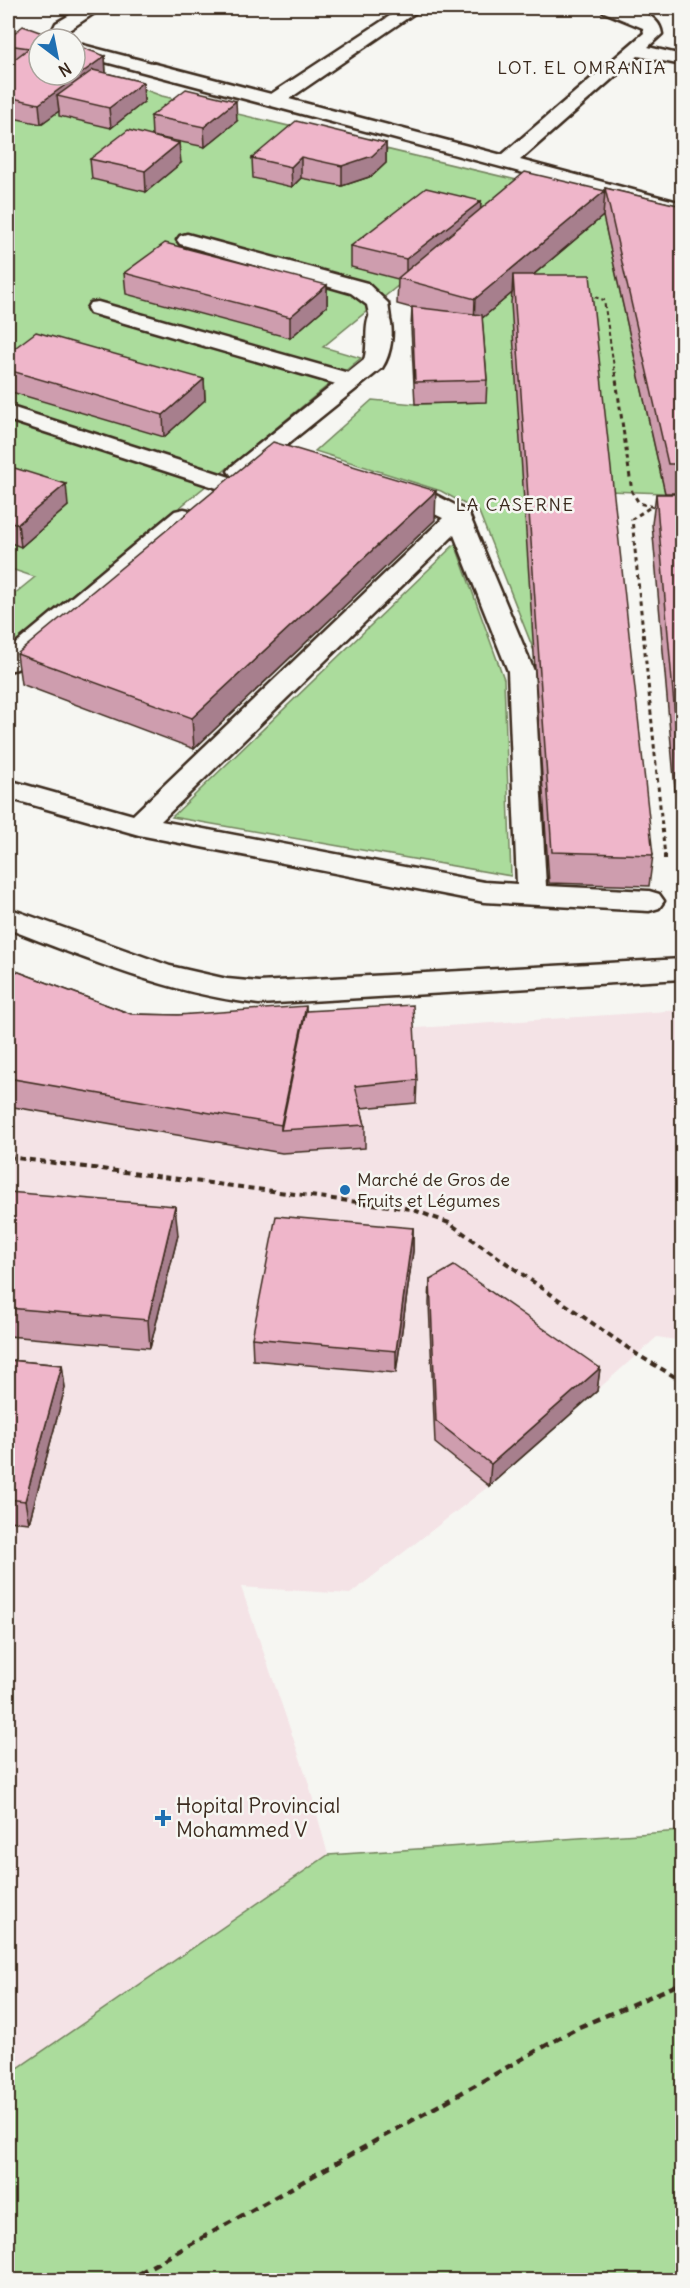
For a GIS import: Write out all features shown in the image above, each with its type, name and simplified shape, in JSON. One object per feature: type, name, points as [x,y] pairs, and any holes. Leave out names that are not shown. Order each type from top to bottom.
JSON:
[{"type":"street","points":[[62,27],[93,8]]},
{"type":"street","points":[[272,102],[413,8]]},
{"type":"street","points":[[505,163],[653,34],[652,26],[644,20],[610,8]]},
{"type":"street","points":[[636,50],[682,60]]},
{"type":"street","points":[[87,51],[682,209]]},
{"type":"street","points":[[8,663],[225,483],[279,452],[351,381],[374,363],[379,349],[379,318],[377,303],[373,297],[359,288],[187,240]]},
{"type":"street","points":[[98,308],[351,381]]},
{"type":"street","points":[[8,413],[225,483]]},
{"type":"street","points":[[377,483],[421,497],[459,517],[521,671],[532,895]]},
{"type":"street","points":[[139,826],[459,517]]},
{"type":"street","points":[[11,796],[139,826],[484,892],[649,901]]},
{"type":"street","points":[[8,918],[177,979],[239,992],[259,993],[682,969]]},
{"type":"path","points":[[582,294],[604,300],[632,492],[639,503],[649,508],[659,508]]},
{"type":"path","points":[[649,508],[632,519],[652,747],[666,870]]},
{"type":"path","points":[[8,1157],[411,1209],[449,1223],[638,1355],[682,1381]]},
{"type":"path","points":[[127,2280],[579,2027],[682,1983]]},
{"type":"shaded area","name":"Marché de Gros de Fruits et Légumes","points":[[8,995],[180,1044],[682,1010],[682,1341],[657,1337],[489,1486],[350,1594],[241,1587],[308,1781],[328,1855],[8,2075]]},
{"type":"green space","points":[[8,39],[27,61],[27,87],[87,87],[87,68],[162,96],[525,182],[323,347],[361,358],[8,649],[8,599],[35,577],[8,568]]},
{"type":"green space","points":[[603,216],[665,493],[608,491],[534,651],[479,512],[441,491],[315,451],[372,400],[415,404],[485,402],[474,325]]},
{"type":"green space","points":[[455,544],[504,679],[511,876],[172,817]]},
{"type":"green space","points":[[682,1831],[682,2280],[8,2280],[8,2075],[328,1855]]},
{"type":"building","points":[[23,26],[27,27],[27,48],[8,45],[8,38]]},
{"type":"building","points":[[87,49],[105,56],[87,69]]},
{"type":"building","points":[[27,50],[27,87],[62,87],[39,104],[8,97],[8,64]]},
{"type":"building","points":[[93,70],[143,82],[109,108],[57,96],[69,87],[87,87],[87,74]]},
{"type":"building","points":[[186,89],[236,101],[204,127],[151,116]]},
{"type":"building","points":[[296,121],[386,143],[372,156],[342,166],[301,157],[291,167],[252,158]]},
{"type":"building","points":[[128,130],[179,143],[145,171],[90,159]]},
{"type":"building","points":[[525,172],[605,191],[475,299],[398,278]]},
{"type":"building","points":[[426,188],[481,201],[406,259],[351,246]]},
{"type":"building","points":[[605,188],[682,206],[682,464],[668,464]]},
{"type":"building","points":[[165,243],[327,285],[290,317],[124,273]]},
{"type":"building","points":[[513,275],[590,275],[653,855],[552,852]]},
{"type":"building","points":[[412,307],[482,315],[487,380],[415,382]]},
{"type":"building","points":[[36,332],[204,379],[163,415],[8,370],[8,353]]},
{"type":"building","points":[[273,442],[436,491],[192,718],[17,654]]},
{"type":"building","points":[[8,466],[66,484],[18,524],[8,521]]},
{"type":"building","points":[[656,494],[682,494],[682,798]]},
{"type":"building","points":[[8,968],[131,1014],[178,1015],[306,1006],[281,1125],[8,1078]]},
{"type":"building","points":[[413,1005],[417,1080],[355,1086],[365,1125],[281,1130],[306,1011]]},
{"type":"building","points":[[8,1192],[175,1206],[148,1320],[8,1308]]},
{"type":"building","points":[[276,1216],[413,1228],[396,1351],[252,1338]]},
{"type":"building","points":[[454,1266],[600,1368],[491,1464],[436,1421],[430,1280]]},
{"type":"building","points":[[8,1360],[62,1365],[25,1501],[8,1499]]},
{"type":"place","name":"Marché de Gros de Fruits et Légumes","points":[[345,1190]]},
{"type":"place","name":"Hopital Provincial Mohammed V","points":[[163,1818]]},
{"type":"district","name":"LOT. EL OMRANIA","points":[[582,68]]},
{"type":"district","name":"LA CASERNE","points":[[515,505]]}]
